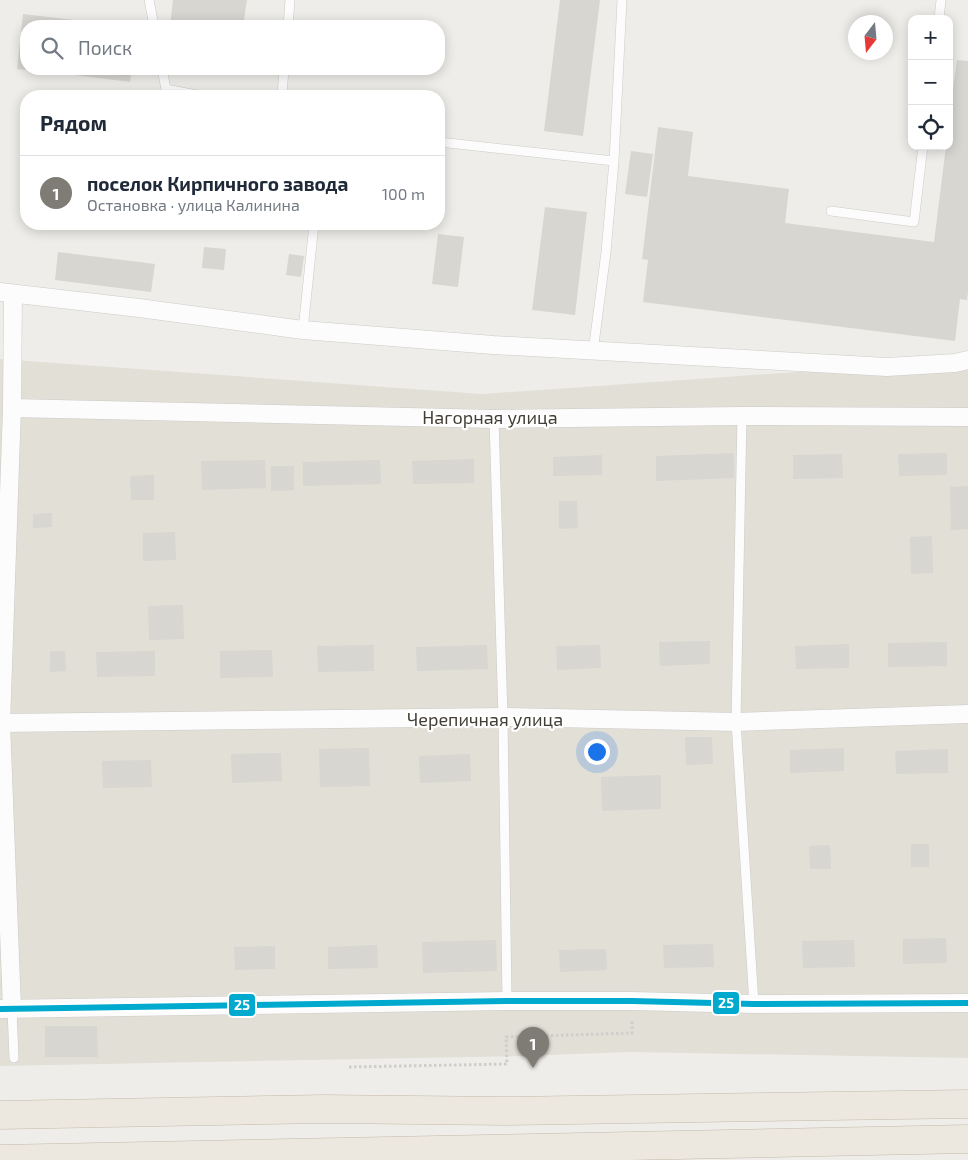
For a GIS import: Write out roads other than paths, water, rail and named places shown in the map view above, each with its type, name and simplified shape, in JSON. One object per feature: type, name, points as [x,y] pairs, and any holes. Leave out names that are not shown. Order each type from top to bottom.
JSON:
[{"type":"highway","points":[[0,1115],[324,1109],[506,1111],[968,1104]]},
{"type":"highway","points":[[0,1159],[968,1139]]},
{"type":"street","points":[[968,360],[955,363],[887,367],[593,352],[303,330],[7,293],[12,408],[1,723],[6,1009],[507,1001],[632,1001],[754,1004],[968,1002]]},
{"type":"street","name":"Нагорная улица","points":[[12,408],[494,419],[742,416],[968,417]]},
{"type":"street","name":"Черепичная улица","points":[[1,723],[503,717],[736,722],[968,714]]},
{"type":"lane","points":[[149,0],[153,20]]},
{"type":"lane","points":[[288,20],[290,0]]},
{"type":"lane","points":[[593,352],[606,252],[614,161],[622,0]]},
{"type":"lane","points":[[939,15],[941,0]]},
{"type":"lane","points":[[163,75],[166,89],[171,90]]},
{"type":"lane","points":[[282,90],[284,75]]},
{"type":"lane","points":[[445,143],[614,161]]},
{"type":"lane","points":[[831,211],[914,222],[923,150]]},
{"type":"lane","points":[[303,330],[313,230]]},
{"type":"lane","points":[[742,416],[736,722],[754,1004]]},
{"type":"lane","points":[[494,419],[503,717],[507,1001]]},
{"type":"lane","points":[[6,1009],[14,1058]]},
{"type":"place","name":"поселок Кирпичного завода","points":[[533,1068]]}]
